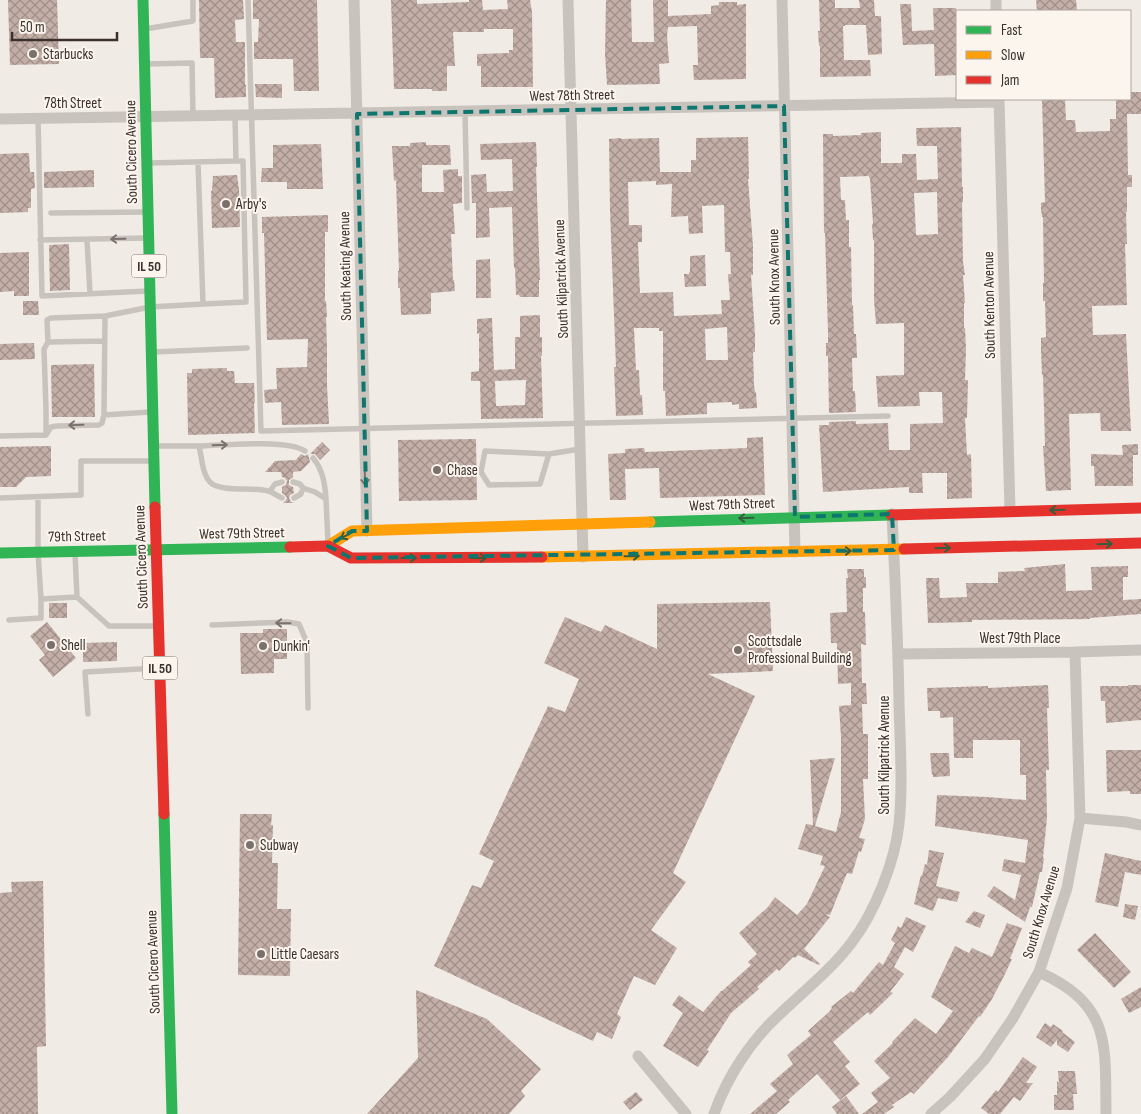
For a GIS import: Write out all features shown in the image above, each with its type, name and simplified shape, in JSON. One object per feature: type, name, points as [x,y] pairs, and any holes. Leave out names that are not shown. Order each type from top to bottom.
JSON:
[{"type":"main road","name":"South Cicero Avenue","points":[[143,0],[152,412],[172,1114]]},
{"type":"main road","name":"West 79th Street","points":[[328,546],[352,531],[1141,508]]},
{"type":"main road","name":"West 79th Street","points":[[156,549],[328,546],[351,558],[583,557],[1141,543]]},
{"type":"main road","name":"79th Street","points":[[0,553],[156,549]]},
{"type":"street","name":"South Keating Avenue","points":[[354,0],[367,531]]},
{"type":"street","name":"South Kilpatrick Avenue","points":[[568,0],[583,557]]},
{"type":"street","name":"South Knox Avenue","points":[[782,0],[795,552]]},
{"type":"street","name":"West 78th Street","points":[[146,118],[999,100]]},
{"type":"street","name":"South Kenton Avenue","points":[[999,100],[1010,511]]},
{"type":"street","name":"78th Street","points":[[0,120],[146,118]]},
{"type":"street","name":"South Kilpatrick Avenue","points":[[714,1114],[726,1087],[748,1050],[763,1031],[839,958],[853,942],[876,901],[887,872],[899,826],[900,800],[898,654],[892,514]]},
{"type":"street","name":"West 79th Place","points":[[898,654],[1141,650]]},
{"type":"street","name":"South Knox Avenue","points":[[931,1114],[950,1097],[984,1060],[1013,1018],[1039,972],[1067,888],[1080,818],[1075,652]]},
{"type":"street","points":[[1080,818],[1141,825]]},
{"type":"street","points":[[1039,972],[1054,978],[1068,988],[1093,1013],[1101,1032],[1104,1049],[1106,1114]]},
{"type":"street","points":[[638,1056],[686,1114]]},
{"type":"lane","points":[[144,29],[194,21],[193,0]]},
{"type":"lane","points":[[248,0],[261,431],[888,416]]},
{"type":"lane","points":[[144,64],[192,63],[193,117]]},
{"type":"lane","points":[[466,112],[466,208]]},
{"type":"lane","points":[[235,116],[236,161]]},
{"type":"lane","points":[[38,119],[42,296],[150,291]]},
{"type":"lane","points":[[46,434],[44,349],[48,342],[49,318],[105,316],[150,308],[246,302],[243,161],[147,163]]},
{"type":"lane","points":[[198,162],[204,304]]},
{"type":"lane","points":[[51,213],[148,212]]},
{"type":"lane","points":[[40,240],[148,238]]},
{"type":"lane","points":[[87,240],[90,294]]},
{"type":"lane","points":[[46,434],[51,427],[98,425],[102,423],[104,415],[105,316]]},
{"type":"lane","points":[[48,342],[104,341]]},
{"type":"lane","points":[[151,352],[247,348]]},
{"type":"lane","points":[[104,415],[152,412]]},
{"type":"lane","points":[[0,436],[46,434]]},
{"type":"lane","points":[[153,446],[272,444],[296,447],[305,451]]},
{"type":"lane","points":[[199,446],[205,474],[212,484],[227,488],[270,491],[282,498]]},
{"type":"lane","points":[[549,454],[540,484],[489,485],[481,472],[485,451],[549,454],[580,449]]},
{"type":"lane","points":[[314,458],[319,464],[323,476],[328,546]]},
{"type":"lane","points":[[0,498],[81,495],[81,461],[154,461]]},
{"type":"lane","points":[[270,491],[275,484],[282,482]]},
{"type":"lane","points":[[293,482],[326,499]]},
{"type":"lane","points":[[294,498],[301,494],[304,488]]},
{"type":"lane","points":[[9,620],[41,618],[38,497]]},
{"type":"lane","points":[[75,551],[77,597]]},
{"type":"lane","points":[[41,598],[77,597],[109,626],[158,626]]},
{"type":"lane","points":[[212,625],[288,622],[300,624],[307,643],[308,708]]},
{"type":"lane","points":[[88,714],[85,672],[160,668]]},
{"type":"highlighted area","points":[[784,106],[795,517],[892,514],[894,550],[351,558],[328,546],[352,531],[367,531],[357,114]]},
{"type":"building","points":[[8,0],[57,0],[59,64],[10,65]]},
{"type":"building","points":[[199,0],[243,0],[244,19],[235,20],[236,42],[245,42],[246,97],[215,98],[214,58],[200,58]]},
{"type":"building","points":[[253,0],[317,0],[319,91],[294,91],[293,59],[254,59],[254,42],[258,42],[259,19],[253,19]]},
{"type":"building","points":[[391,0],[417,0],[417,4],[482,0],[483,10],[508,9],[507,0],[530,0],[532,12],[533,87],[481,87],[481,66],[477,66],[477,54],[509,53],[509,50],[513,50],[513,29],[484,29],[484,32],[453,32],[455,66],[447,66],[447,91],[394,89]]},
{"type":"building","points":[[606,0],[631,0],[632,42],[654,42],[653,0],[668,0],[668,16],[711,14],[711,6],[719,5],[719,2],[737,2],[737,5],[746,4],[746,79],[694,80],[693,65],[698,65],[697,26],[668,27],[669,63],[659,64],[660,84],[607,85],[605,54]]},
{"type":"building","points":[[819,0],[835,0],[835,8],[860,8],[859,0],[874,0],[875,16],[881,16],[882,54],[868,55],[866,25],[843,26],[844,60],[870,60],[871,76],[820,77]]},
{"type":"building","points":[[1036,0],[1076,0],[1077,10],[1037,10]]},
{"type":"building","points":[[900,4],[911,4],[912,31],[934,30],[933,8],[956,8],[956,75],[935,76],[934,44],[903,45]]},
{"type":"building","points":[[255,84],[282,84],[282,98],[256,97]]},
{"type":"building","points":[[1131,92],[1141,92],[1141,114],[1127,114],[1128,175],[1132,175],[1132,187],[1127,187],[1127,244],[1125,244],[1127,305],[1092,306],[1093,335],[1126,334],[1131,431],[1101,431],[1100,413],[1069,414],[1071,490],[1046,491],[1041,349],[1041,338],[1046,337],[1045,301],[1043,301],[1043,217],[1041,209],[1041,203],[1045,202],[1042,100],[1065,100],[1066,120],[1075,120],[1076,132],[1110,131],[1110,119],[1116,119],[1116,100],[1131,100]]},
{"type":"building","points":[[961,127],[963,262],[965,275],[963,275],[966,349],[965,380],[968,380],[967,418],[965,418],[967,455],[971,454],[972,498],[947,499],[947,473],[922,473],[923,493],[909,493],[909,487],[823,492],[819,425],[829,425],[829,422],[856,421],[856,424],[888,423],[889,450],[910,450],[910,424],[943,423],[942,392],[919,392],[920,406],[878,407],[876,376],[904,375],[904,323],[876,324],[874,240],[869,176],[840,177],[841,200],[845,200],[846,220],[849,220],[849,247],[851,247],[852,305],[857,358],[852,358],[856,412],[829,413],[828,356],[826,356],[828,332],[823,134],[833,134],[833,136],[881,132],[881,163],[902,163],[902,154],[916,154],[917,180],[938,179],[937,146],[917,146],[916,128]],"holes":[[[937,192],[938,234],[916,235],[914,193]]]},
{"type":"building","points":[[748,137],[748,179],[753,246],[753,275],[751,275],[755,334],[755,352],[753,352],[754,385],[757,408],[739,409],[739,404],[732,405],[732,402],[707,403],[707,414],[666,416],[665,391],[663,391],[663,331],[659,331],[659,328],[634,328],[636,370],[639,370],[643,415],[616,416],[609,139],[659,138],[660,172],[691,172],[691,160],[696,160],[696,138]],"holes":[[[656,181],[656,185],[672,184],[671,217],[688,216],[689,234],[703,233],[702,206],[724,205],[725,252],[730,252],[731,274],[728,274],[730,300],[721,300],[722,314],[674,316],[673,292],[640,293],[638,242],[642,242],[642,225],[629,225],[628,182]],[[727,327],[728,360],[706,360],[705,329]]]},
{"type":"building","points":[[426,142],[426,145],[450,145],[451,165],[422,165],[422,192],[444,192],[443,170],[458,169],[458,176],[462,176],[462,203],[453,204],[455,234],[451,234],[455,291],[431,293],[431,314],[401,315],[400,288],[398,288],[396,180],[394,181],[392,146],[410,146],[410,143]]},
{"type":"building","points":[[536,142],[539,297],[520,297],[516,295],[512,207],[489,208],[490,237],[476,238],[476,203],[472,203],[471,175],[486,174],[487,192],[513,191],[512,159],[481,160],[480,144]]},
{"type":"building","points":[[321,144],[323,189],[287,189],[287,182],[261,182],[262,168],[273,168],[273,145]]},
{"type":"building","points":[[29,153],[30,172],[34,172],[35,188],[31,189],[31,208],[28,208],[28,212],[0,213],[0,154]]},
{"type":"building","points":[[94,170],[94,187],[44,188],[44,172]]},
{"type":"building","name":"Arby's","points":[[237,175],[240,227],[212,228],[211,191],[213,176]]},
{"type":"building","points":[[328,215],[328,232],[325,232],[325,301],[329,424],[282,425],[281,402],[265,403],[264,390],[277,389],[276,368],[307,367],[308,339],[267,340],[262,217]]},
{"type":"building","points":[[69,244],[70,290],[50,291],[49,245]]},
{"type":"building","points":[[29,252],[29,296],[14,296],[14,291],[0,292],[0,253]]},
{"type":"building","points":[[705,255],[706,286],[685,287],[684,274],[689,274],[690,272],[690,256]]},
{"type":"building","points":[[490,259],[491,298],[476,298],[476,260]]},
{"type":"building","points":[[23,301],[38,301],[39,315],[23,315]]},
{"type":"building","points":[[540,315],[543,418],[481,419],[480,381],[471,381],[471,372],[479,371],[477,319],[492,318],[494,370],[515,369],[515,337],[520,337],[520,316]],"holes":[[[526,380],[525,405],[496,406],[495,381]]]},
{"type":"building","points":[[34,343],[35,359],[0,360],[0,344]]},
{"type":"building","points":[[94,364],[95,417],[52,417],[51,365]]},
{"type":"building","points":[[227,368],[227,371],[234,371],[235,383],[254,383],[255,433],[188,435],[187,373],[192,373],[192,369]]},
{"type":"building","points":[[763,437],[765,495],[660,498],[659,468],[625,469],[626,500],[610,500],[608,454],[625,453],[625,449],[644,448],[645,452],[747,448],[747,438]]},
{"type":"building","name":"Chase","points":[[476,439],[477,500],[399,501],[398,440]]},
{"type":"building","points":[[322,442],[330,450],[320,460],[315,454],[310,454]]},
{"type":"building","points":[[1138,444],[1138,455],[1133,455],[1133,486],[1095,486],[1091,454],[1123,455],[1122,445]]},
{"type":"building","points":[[51,446],[51,476],[26,477],[16,487],[0,487],[0,447]]},
{"type":"building","points":[[301,454],[305,456],[308,454],[310,462],[301,471],[293,472],[293,477],[289,480],[289,485],[293,487],[294,493],[289,498],[294,503],[283,503],[287,498],[282,493],[282,487],[286,485],[287,481],[282,477],[281,472],[265,472],[275,461],[296,460]]},
{"type":"building","points":[[1065,564],[1066,591],[1092,590],[1091,567],[1128,566],[1128,577],[1123,577],[1123,600],[1141,599],[1141,614],[1090,619],[972,620],[972,622],[928,623],[926,578],[939,578],[940,598],[967,597],[966,583],[998,583],[998,572],[1025,571],[1024,568]]},
{"type":"building","points":[[847,569],[864,569],[864,577],[866,577],[866,588],[863,588],[863,612],[865,612],[866,645],[861,644],[862,683],[866,683],[867,704],[862,704],[863,734],[868,734],[868,779],[863,779],[865,819],[859,838],[865,839],[852,874],[847,873],[830,915],[825,914],[830,917],[804,949],[820,964],[798,955],[795,958],[793,957],[779,971],[777,969],[757,987],[759,989],[731,1013],[698,1067],[663,1046],[683,1013],[672,1005],[679,995],[703,1012],[721,991],[751,965],[748,962],[757,954],[739,933],[768,907],[775,897],[797,915],[807,904],[825,866],[820,865],[823,856],[798,849],[806,824],[813,825],[810,760],[835,758],[815,826],[836,832],[841,812],[839,706],[851,705],[851,683],[838,684],[837,643],[831,643],[830,613],[847,612]]},
{"type":"building","points":[[770,602],[773,671],[708,674],[755,696],[673,873],[686,882],[651,930],[677,948],[655,985],[634,976],[617,1014],[621,1017],[612,1039],[597,1032],[593,1041],[434,966],[472,885],[481,888],[494,861],[479,854],[548,706],[565,712],[579,679],[544,663],[565,617],[601,632],[605,625],[657,649],[657,604]]},
{"type":"building","name":"Shell","points":[[49,603],[67,603],[67,618],[49,618]]},
{"type":"building","name":"Shell","points":[[47,622],[76,658],[53,677],[39,660],[45,655],[30,636]]},
{"type":"building","name":"Dunkin'","points":[[263,629],[287,629],[287,659],[274,659],[274,673],[241,674],[240,633],[263,633]]},
{"type":"building","name":"Shell","points":[[117,642],[117,661],[83,662],[83,643]]},
{"type":"building","points":[[1048,685],[1049,770],[1046,770],[1047,818],[1044,858],[1032,907],[1030,907],[1025,922],[987,896],[994,886],[1015,900],[1021,875],[1002,871],[1004,859],[1025,863],[1028,840],[935,826],[937,795],[1026,800],[1026,775],[1020,775],[1020,740],[973,740],[973,758],[954,758],[953,717],[940,718],[940,711],[928,711],[927,688],[988,686],[988,688]]},
{"type":"building","points":[[1141,685],[1141,720],[1106,723],[1105,701],[1101,701],[1100,686]]},
{"type":"building","points":[[1106,750],[1141,750],[1141,794],[1130,794],[1130,791],[1107,792]]},
{"type":"building","points":[[930,753],[949,753],[950,776],[933,777]]},
{"type":"building","points":[[240,814],[272,814],[272,863],[278,863],[277,909],[291,909],[290,976],[238,975]]},
{"type":"building","points":[[929,850],[944,853],[936,886],[960,892],[957,902],[938,898],[933,911],[914,904],[921,875],[925,864],[927,865]]},
{"type":"building","points":[[1105,853],[1141,861],[1141,875],[1125,872],[1118,907],[1095,902]]},
{"type":"building","points":[[43,881],[46,1046],[37,1047],[38,1114],[0,1114],[0,893],[12,892],[11,882]]},
{"type":"building","points":[[1125,904],[1138,906],[1135,920],[1123,917]]},
{"type":"building","points":[[974,911],[985,915],[980,928],[965,922]]},
{"type":"building","points":[[906,917],[926,926],[913,952],[905,947],[894,967],[904,974],[890,992],[893,993],[870,1015],[868,1012],[833,1042],[850,1062],[845,1066],[860,1084],[840,1100],[817,1074],[788,1100],[790,1102],[776,1114],[750,1114],[777,1091],[770,1084],[793,1064],[787,1055],[811,1035],[808,1031],[829,1012],[831,1007],[851,991],[853,993],[879,962],[883,965],[895,943],[891,940],[898,926],[901,928]]},
{"type":"building","points":[[1007,923],[1022,928],[1005,974],[980,1017],[948,1057],[914,1094],[911,1092],[892,1105],[894,1107],[884,1114],[862,1114],[878,1102],[871,1093],[890,1078],[874,1061],[915,1018],[936,1034],[953,1011],[931,997],[955,946],[969,953],[972,948],[992,957]]},
{"type":"building","points":[[1095,933],[1131,972],[1114,988],[1077,950]]},
{"type":"building","points":[[1141,987],[1141,1007],[1129,1013],[1121,999]]},
{"type":"building","points":[[416,990],[487,1019],[541,1069],[521,1091],[525,1096],[509,1114],[367,1114],[418,1058]]},
{"type":"building","points":[[1045,1023],[1051,1027],[1053,1024],[1075,1042],[1068,1052],[1057,1045],[1057,1040],[1051,1047],[1036,1037]]},
{"type":"building","points":[[1023,1057],[1037,1067],[1026,1083],[1033,1083],[1020,1101],[1014,1097],[1000,1114],[989,1114],[981,1108],[996,1090],[998,1092]]},
{"type":"building","points":[[1058,1071],[1075,1071],[1077,1094],[1073,1094],[1074,1110],[1054,1110],[1054,1095],[1057,1095],[1057,1081],[1059,1083]]},
{"type":"building","points":[[636,1092],[643,1100],[630,1110],[623,1102]]},
{"type":"building","points":[[846,1096],[859,1114],[837,1114],[832,1107]]},
{"type":"traffic: fast","points":[[143,0],[155,507]]},
{"type":"traffic: fast","points":[[650,522],[891,515]]},
{"type":"traffic: fast","points":[[0,553],[290,547]]},
{"type":"traffic: fast","points":[[164,814],[172,1114]]},
{"type":"traffic: slow","points":[[328,546],[352,531],[650,522]]},
{"type":"traffic: slow","points":[[542,557],[904,549]]},
{"type":"traffic: jam","points":[[155,507],[164,814]]},
{"type":"traffic: jam","points":[[891,515],[1141,508]]},
{"type":"traffic: jam","points":[[904,549],[1141,543]]},
{"type":"traffic: jam","points":[[290,547],[328,546],[351,558],[542,557]]},
{"type":"place","name":"Starbucks","points":[[33,54]]},
{"type":"place","name":"Arby's","points":[[226,204]]},
{"type":"place","name":"Chase","points":[[437,470]]},
{"type":"place","name":"Shell","points":[[51,645]]},
{"type":"place","name":"Dunkin'","points":[[263,646]]},
{"type":"place","name":"Scottsdale Professional Building","points":[[738,650]]},
{"type":"place","name":"Subway","points":[[250,845]]},
{"type":"place","name":"Little Caesars","points":[[261,954]]}]
